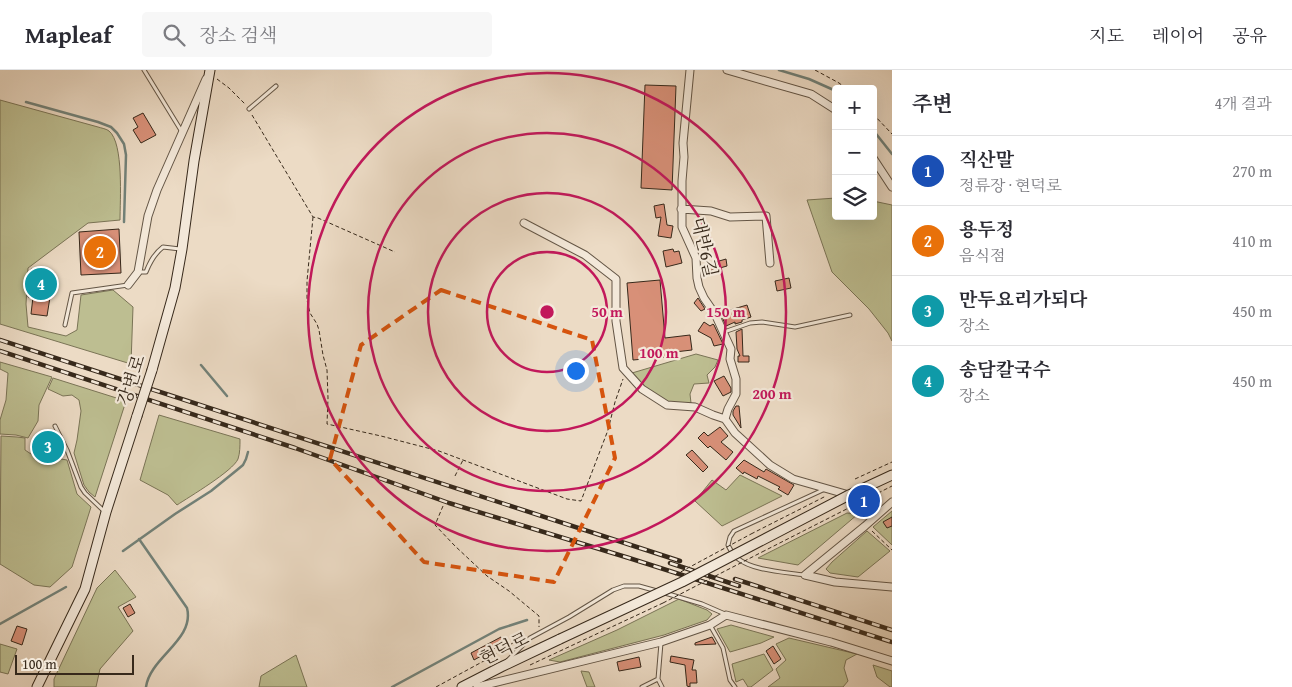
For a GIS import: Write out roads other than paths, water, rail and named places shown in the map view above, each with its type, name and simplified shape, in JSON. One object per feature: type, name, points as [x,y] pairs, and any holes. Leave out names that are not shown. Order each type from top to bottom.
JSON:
[{"type":"street","name":"대반6길","points":[[690,70],[683,142],[682,227],[696,258],[696,273],[699,287],[715,314],[731,349],[730,359],[736,379],[736,394],[725,419]]},
{"type":"street","points":[[727,70],[811,94],[832,107]]},
{"type":"street","points":[[128,285],[138,272],[148,216],[157,190],[209,72]]},
{"type":"street","name":"강변로","points":[[37,687],[85,589],[106,512],[152,370],[175,288],[209,72]]},
{"type":"street","points":[[877,164],[892,187]]},
{"type":"street","points":[[681,209],[711,212],[730,218],[766,216],[770,263]]},
{"type":"street","points":[[524,223],[585,255],[616,279],[616,321],[623,368],[642,389],[667,405],[695,407],[725,419],[735,434],[770,465],[793,479],[826,492],[850,495],[892,475]]},
{"type":"street","name":"현덕로","points":[[462,687],[682,582],[850,495]]},
{"type":"street","points":[[805,575],[866,526],[892,502]]},
{"type":"street","points":[[805,575],[835,582],[892,587]]},
{"type":"street","points":[[477,687],[661,642],[710,625],[726,615],[831,642],[892,661]]},
{"type":"lane","points":[[144,70],[182,132]]},
{"type":"lane","points":[[249,109],[276,86]]},
{"type":"lane","points":[[138,272],[146,272],[156,252],[163,248],[182,249]]},
{"type":"lane","points":[[65,325],[72,293],[128,285]]},
{"type":"lane","points":[[724,332],[750,323],[762,322],[795,327],[850,315]]},
{"type":"lane","points":[[55,426],[67,450],[81,487],[106,512]]},
{"type":"lane","points":[[805,575],[760,568],[746,563],[731,552],[728,545],[730,537],[734,532],[826,492]]},
{"type":"lane","points":[[501,667],[530,638],[613,590],[624,586],[639,586],[702,604],[726,615]]},
{"type":"lane","points":[[710,625],[723,648],[730,680],[735,687]]},
{"type":"lane","points":[[661,642],[658,679],[662,687]]},
{"type":"lane","points":[[642,687],[658,679]]},
{"type":"waterway","points":[[779,70],[809,79],[832,89]]},
{"type":"waterway","points":[[26,102],[98,122],[111,127],[117,133],[124,144],[126,155],[124,222]]},
{"type":"waterway","points":[[877,135],[892,154]]},
{"type":"waterway","points":[[201,365],[227,396]]},
{"type":"waterway","points":[[123,551],[211,491],[243,465],[248,452]]},
{"type":"waterway","points":[[139,539],[187,608],[188,619],[185,630],[179,639],[155,666],[149,676],[146,687]]},
{"type":"waterway","points":[[0,624],[66,587]]},
{"type":"waterway","points":[[392,687],[499,629],[527,620]]},
{"type":"railway","points":[[0,340],[680,561]]},
{"type":"railway","points":[[0,351],[295,448],[449,503],[892,642]]},
{"type":"railway","points":[[670,563],[739,586]]},
{"type":"railway","points":[[735,579],[892,630]]},
{"type":"place","name":"용두정","points":[[100,252]]},
{"type":"place","name":"송담칼국수","points":[[41,284]]},
{"type":"place","name":"만두요리가되다","points":[[48,447]]},
{"type":"place","name":"직산말","points":[[864,501]]}]
